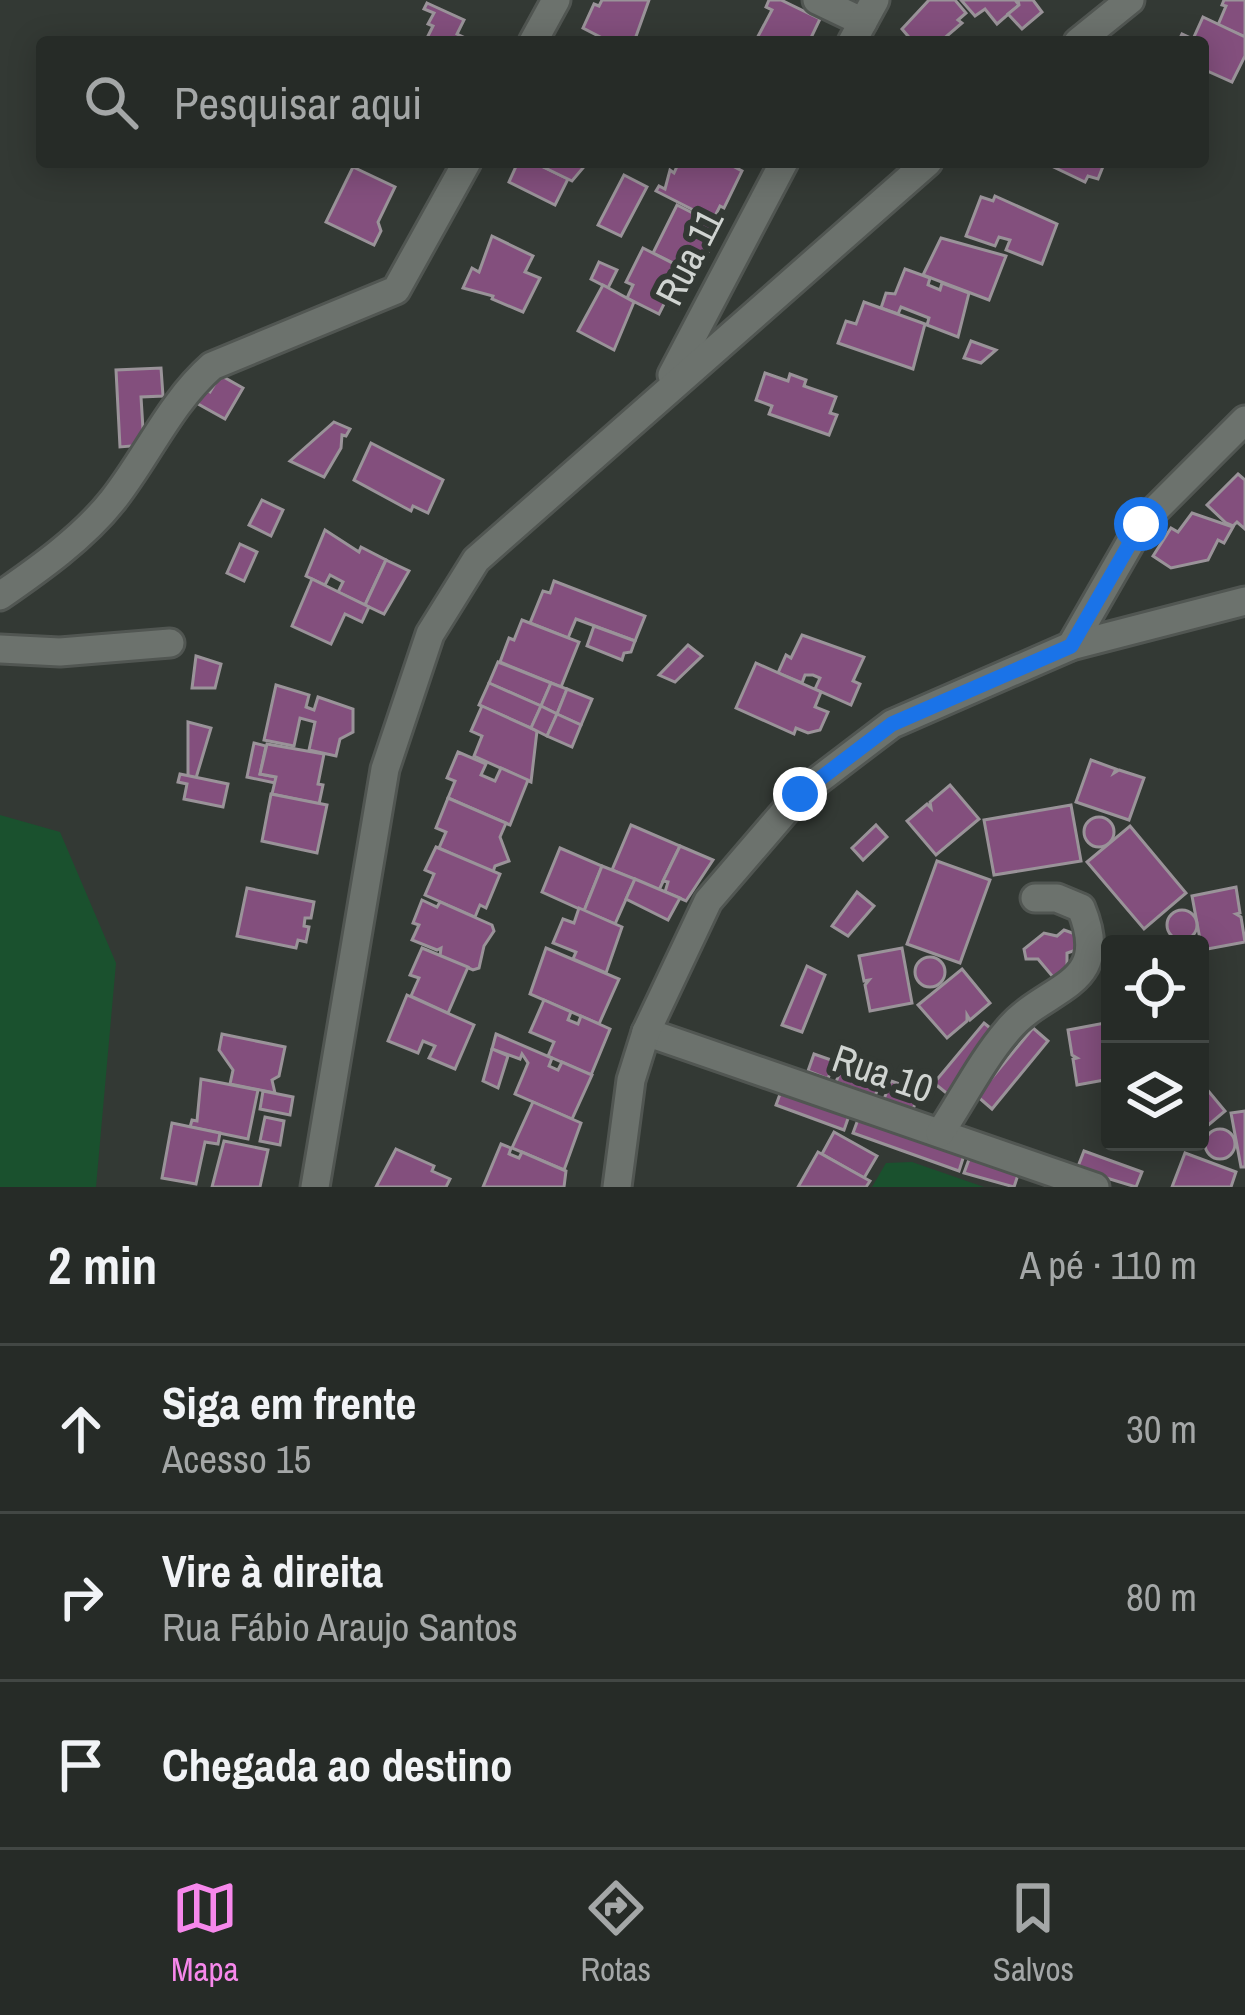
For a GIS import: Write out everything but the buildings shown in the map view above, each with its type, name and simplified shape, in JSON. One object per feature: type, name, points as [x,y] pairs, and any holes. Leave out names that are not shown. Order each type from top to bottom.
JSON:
[{"type":"street","points":[[536,36],[556,0]]},
{"type":"street","points":[[817,0],[863,21]]},
{"type":"street","points":[[1085,36],[1130,0]]},
{"type":"street","points":[[0,596],[39,569],[111,504],[194,382],[212,366],[396,290],[464,168]]},
{"type":"street","name":"Rua 11","points":[[664,390],[781,168]]},
{"type":"street","points":[[315,1187],[385,769],[430,634],[476,560],[921,168]]},
{"type":"street","points":[[1071,646],[1141,524],[1245,420]]},
{"type":"street","points":[[617,1187],[631,1080],[646,1032],[708,901],[800,794],[892,724],[1071,646],[1245,601]]},
{"type":"street","points":[[0,649],[60,652],[170,644]]},
{"type":"street","points":[[940,1133],[1010,1027],[1077,980],[1090,952],[1091,933],[1081,908],[1057,898],[1035,898]]},
{"type":"street","name":"Rua 10","points":[[646,1032],[1095,1187]]},
{"type":"green space","points":[[0,815],[60,832],[116,963],[96,1187],[0,1187]]},
{"type":"green space","points":[[912,1162],[984,1187],[872,1187],[886,1163]]},
{"type":"route","points":[[800,794],[892,724],[1071,646],[1141,524]]}]
